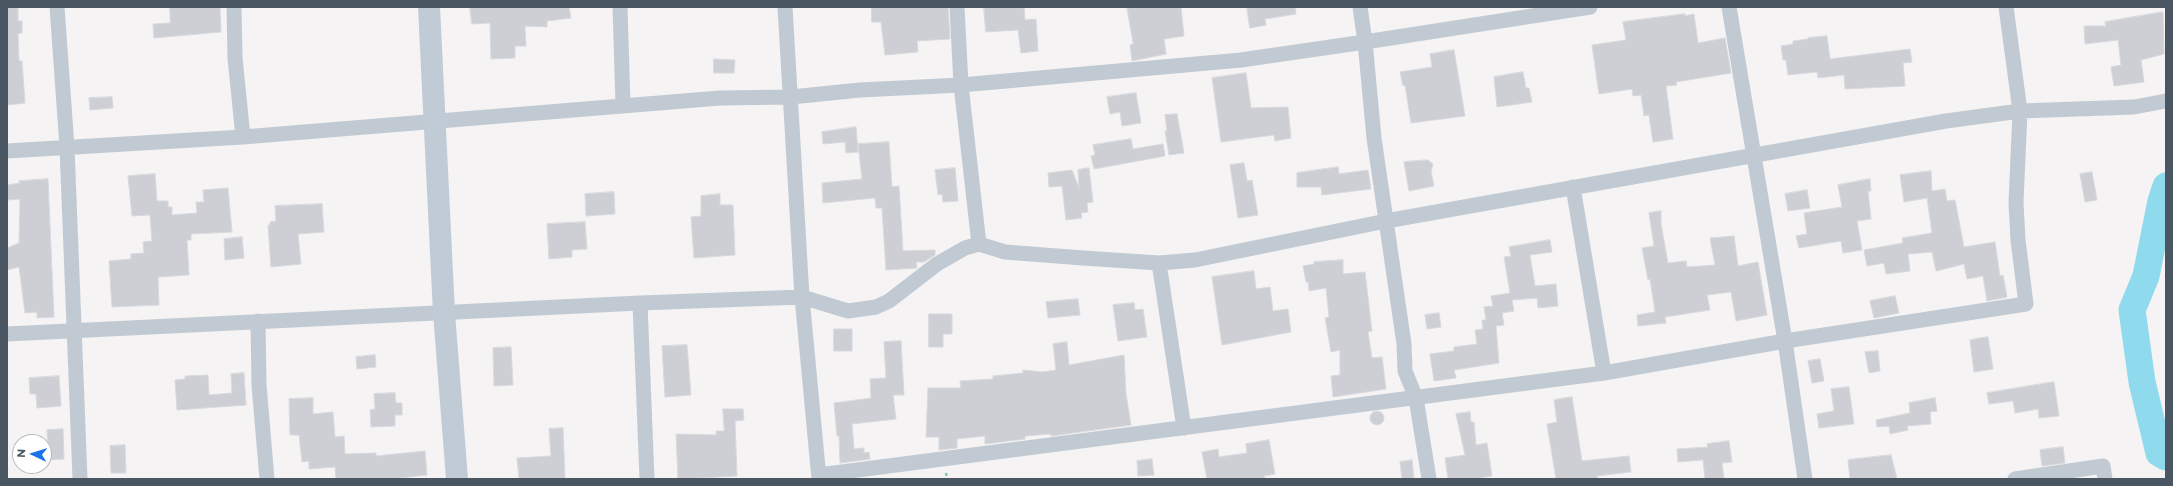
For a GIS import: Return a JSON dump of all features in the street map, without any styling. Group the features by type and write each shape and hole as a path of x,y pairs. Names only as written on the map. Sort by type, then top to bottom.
{"street":[{"path":"57,7 67,147 76,330 80,479"},
{"path":"234,7 235,58 243,137"},
{"path":"429,7 433,123 444,313 457,479"},
{"path":"620,7 624,105"},
{"path":"785,7 802,297 819,477 1604,373 1785,341 2026,304 2018,240 2016,203 2020,110 2006,7"},
{"path":"957,7 961,85 979,244"},
{"path":"1360,7 1386,220 1404,344 1405,371 1416,398 1429,479"},
{"path":"7,151 243,137 433,123 624,105 720,98 791,97 860,90 961,85 1241,60 1590,7"},
{"path":"1729,7 1785,341 1805,479"},
{"path":"7,334 640,303 802,297 848,310 876,307 889,301 937,264 965,248 979,244 1005,252 1159,263 1195,260 1386,220 1946,121 2020,110 2134,107 2166,101"},
{"path":"1573,187 1604,373"},
{"path":"1159,263 1184,428"},
{"path":"640,303 647,479"},
{"path":"258,321 259,385 267,479"},
{"path":"2015,479 2103,466 2105,479"}],"building":[{"path":"7,7 18,7 18,21 22,21 22,33 18,34 19,61 22,61 25,103 8,105"},
{"path":"170,7 220,7 221,32 154,38 153,24 170,23"},
{"path":"470,7 569,7 571,18 547,21 547,27 525,26 526,46 515,46 515,58 491,59 490,23 472,24"},
{"path":"872,7 948,7 950,39 917,41 918,52 885,55 881,22 872,22"},
{"path":"984,7 1024,7 1025,20 1036,19 1038,51 1021,53 1018,30 986,32"},
{"path":"1127,7 1181,7 1184,36 1164,39 1166,54 1132,61 1130,45 1133,44"},
{"path":"1247,7 1295,7 1296,14 1265,19 1266,25 1250,28"},
{"path":"2163,12 2164,54 2141,60 2144,82 2114,86 2111,67 2121,65 2118,40 2085,44 2084,26 2106,26 2105,22"},
{"path":"1685,14 1685,16 1694,14 1698,43 1725,38 1731,73 1676,82 1677,85 1666,86 1673,139 1653,142 1649,115 1644,116 1641,95 1633,96 1632,89 1599,94 1592,45 1626,40 1623,22"},
{"path":"1827,36 1830,59 1910,49 1912,62 1903,63 1905,86 1845,89 1844,75 1818,78 1817,72 1788,75 1786,60 1783,60 1781,46 1793,44 1793,41"},
{"path":"1454,50 1465,116 1411,123 1405,85 1403,86 1400,72 1432,67 1430,54"},
{"path":"714,59 735,60 734,73 714,73"},
{"path":"1523,72 1526,88 1529,88 1532,102 1497,107 1494,77"},
{"path":"1246,73 1251,108 1288,107 1291,138 1275,141 1274,135 1221,142 1212,78"},
{"path":"1136,93 1141,123 1122,126 1120,112 1110,114 1107,97"},
{"path":"112,97 113,108 90,110 89,98"},
{"path":"1177,114 1184,153 1169,155 1165,131 1167,131 1165,115"},
{"path":"856,127 858,152 846,153 845,142 823,144 822,132"},
{"path":"1131,139 1133,149 1163,144 1165,156 1094,169 1091,156 1095,155 1093,145"},
{"path":"889,142 892,187 899,186 903,251 935,250 935,255 924,262 916,262 917,268 886,270 882,208 876,208 875,198 823,203 822,183 862,179 858,144"},
{"path":"1428,160 1433,164 1431,172 1434,186 1409,191 1404,162"},
{"path":"1244,163 1247,181 1252,180 1258,215 1238,218 1230,165"},
{"path":"1338,167 1339,174 1368,170 1371,189 1322,195 1321,187 1297,187 1297,173"},
{"path":"955,168 958,201 943,202 942,194 938,195 935,170"},
{"path":"1089,168 1093,202 1087,203 1088,212 1081,213 1082,218 1066,220 1062,186 1049,187 1048,173 1072,170 1079,188 1078,170"},
{"path":"1931,171 1932,191 1945,189 1947,201 1955,200 1964,247 1995,242 2000,276 2003,275 2007,297 1987,301 1983,276 1967,279 1964,264 1936,271 1932,252 1908,254 1910,271 1886,274 1884,263 1867,266 1864,250 1903,243 1902,238 1932,233 1927,198 1904,202 1900,175"},
{"path":"2092,172 2097,200 2085,202 2080,174"},
{"path":"155,174 157,201 168,201 168,207 172,207 172,215 197,213 196,202 204,202 203,190 228,188 232,232 191,234 191,240 187,240 189,275 158,277 159,305 112,307 109,261 131,259 131,254 144,253 143,242 152,241 150,215 132,216 128,176"},
{"path":"48,179 54,317 37,318 37,312 25,313 19,267 7,270 7,248 19,243 20,199 7,200 7,185 20,183 19,181"},
{"path":"1870,179 1871,191 1868,191 1871,219 1857,221 1862,250 1843,253 1841,241 1799,248 1796,236 1807,234 1804,213 1842,207 1838,185"},
{"path":"1807,190 1810,208 1788,211 1785,194"},
{"path":"614,192 615,214 586,216 585,194"},
{"path":"720,194 720,205 733,205 735,255 694,258 691,217 701,216 701,196"},
{"path":"322,204 324,232 298,234 301,264 271,267 268,225 270,225 270,222 276,221 275,206"},
{"path":"1661,211 1661,224 1668,263 1686,261 1687,267 1715,265 1710,238 1734,236 1738,266 1758,262 1767,315 1736,321 1731,292 1707,295 1710,310 1665,317 1666,323 1638,326 1637,315 1655,312 1650,279 1648,280 1642,248 1654,246 1649,213"},
{"path":"585,222 587,249 572,250 572,257 549,259 547,224"},
{"path":"242,237 244,258 225,260 224,239"},
{"path":"1550,240 1552,252 1530,255 1535,286 1556,284 1558,306 1538,308 1537,298 1512,300 1514,311 1502,313 1504,325 1496,326 1499,363 1454,370 1456,378 1434,381 1430,354 1454,351 1454,347 1477,344 1475,330 1483,329 1482,320 1486,320 1484,307 1493,306 1491,296 1510,293 1504,257 1511,256 1509,247"},
{"path":"1343,260 1343,274 1365,272 1372,331 1368,332 1372,358 1382,357 1386,389 1333,397 1331,376 1340,375 1340,350 1331,352 1325,318 1329,317 1326,288 1309,291 1303,266 1314,264 1314,262"},
{"path":"1254,271 1256,289 1270,287 1273,311 1288,309 1291,332 1222,345 1212,277"},
{"path":"1895,296 1899,313 1874,318 1870,301"},
{"path":"1078,299 1080,315 1048,318 1046,302"},
{"path":"1134,303 1135,310 1143,309 1147,337 1118,341 1113,305"},
{"path":"1439,313 1441,327 1427,329 1425,315"},
{"path":"929,314 952,314 952,334 943,334 943,347 929,347"},
{"path":"834,329 852,329 852,351 834,351"},
{"path":"1988,337 1993,369 1974,372 1970,340"},
{"path":"901,341 904,395 893,395 896,419 852,424 854,449 864,448 864,453 869,452 870,459 840,463 839,436 837,436 834,403 871,398 870,379 886,378 884,342"},
{"path":"1067,342 1069,365 1124,355 1126,394 1131,425 1051,436 1051,434 1025,436 1025,439 985,444 985,436 957,439 957,448 939,450 939,437 926,437 928,388 961,388 960,381 993,379 993,376 1023,373 1023,370 1042,372 1056,370 1053,344"},
{"path":"687,345 691,395 665,397 662,346"},
{"path":"511,347 513,385 494,386 493,348"},
{"path":"1878,351 1880,371 1869,373 1865,352"},
{"path":"375,355 376,367 357,369 356,357"},
{"path":"1820,359 1824,381 1812,383 1808,361"},
{"path":"244,373 246,405 177,410 175,380 185,379 185,376 208,375 209,395 232,393 231,374"},
{"path":"59,376 61,406 37,408 36,394 30,394 29,378"},
{"path":"2054,382 2059,416 2039,418 2038,409 2015,413 2013,401 1989,404 1987,393"},
{"path":"1849,387 1854,424 1819,428 1817,414 1834,411 1831,389"},
{"path":"395,393 396,403 402,403 402,415 395,415 395,426 371,427 370,410 375,409 374,394"},
{"path":"1572,397 1582,461 1629,456 1631,472 1597,476 1598,479 1556,479 1547,424 1557,422 1554,400"},
{"path":"313,398 313,414 333,412 335,437 344,436 345,454 376,453 376,456 425,451 427,475 391,479 336,479 335,467 309,469 309,461 302,462 299,435 290,435 289,399"},
{"path":"1935,398 1937,411 1930,412 1931,424 1907,426 1908,430 1890,434 1889,426 1877,427 1876,420 1910,413 1909,403"},
{"path":"723,409 743,409 744,420 735,421 737,476 678,479 676,434 716,435 716,431 724,431"},
{"path":"1377,411 1382,413 1384,418 1382,423 1377,425 1372,423 1370,418 1372,413"},
{"path":"1470,412 1471,422 1474,422 1476,445 1487,443 1492,476 1471,479 1448,479 1445,458 1465,455 1456,414"},
{"path":"563,428 565,479 519,479 517,458 551,456 549,429"},
{"path":"63,429 64,459 52,460 52,434 47,434 47,430"},
{"path":"1269,440 1275,474 1264,476 1265,479 1207,479 1202,452 1218,449 1219,457 1247,453 1246,444"},
{"path":"1729,441 1732,462 1722,463 1724,479 1705,479 1703,460 1678,462 1677,449 1708,447 1707,444"},
{"path":"125,445 126,473 111,473 110,446"},
{"path":"2063,447 2065,463 2042,466 2040,450"},
{"path":"1891,455 1897,479 1850,479 1848,460"},
{"path":"1152,459 1154,475 1138,476 1137,461"},
{"path":"1412,460 1414,479 1402,479 1400,462"}],"waterway":[{"path":"2166,186 2161,201 2146,276 2132,310 2142,382 2159,453 2166,457"}]}
